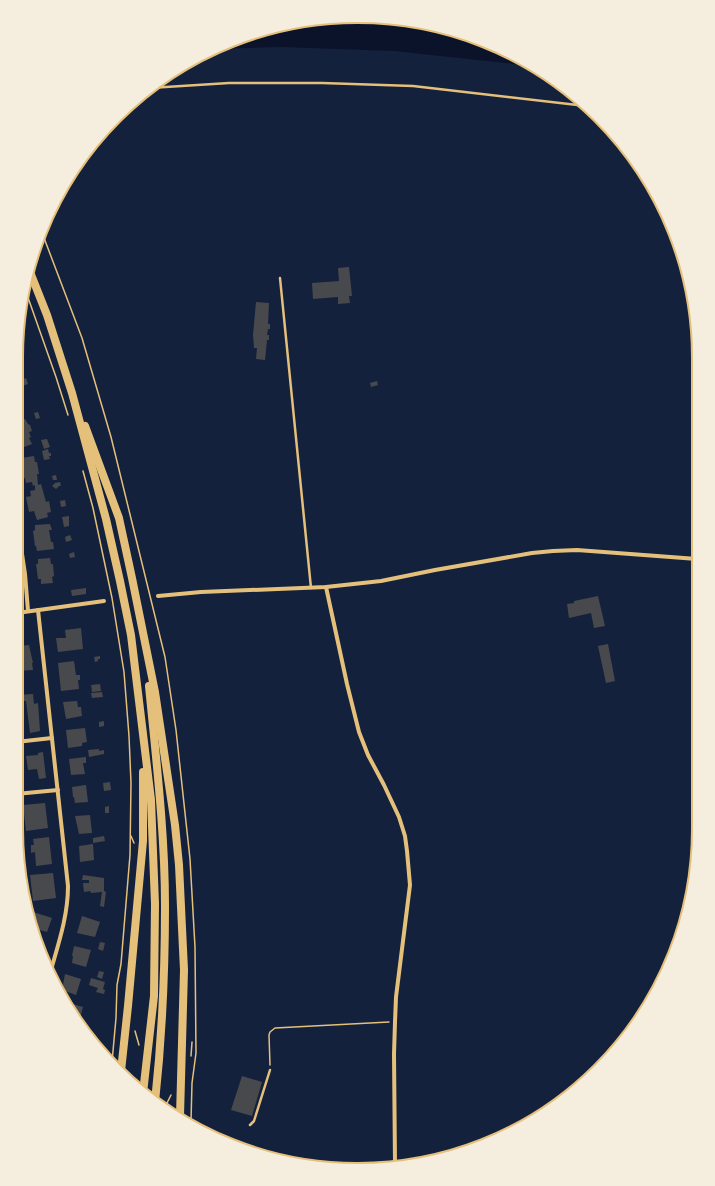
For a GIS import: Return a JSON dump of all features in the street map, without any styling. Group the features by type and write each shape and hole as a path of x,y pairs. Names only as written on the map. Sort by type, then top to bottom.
{"main road":[{"path":"32,278 47,315 72,393 106,519 131,635 150,800 155,904 154,996 144,1086"},
{"path":"72,393 119,518 137,599 155,692 167,769 179,865 184,970 180,1112"},
{"path":"145,642 160,799 165,905 163,991 156,1095"},
{"path":"122,1066 143,841 143,735"}],"street":[{"path":"158,596 209,592 311,588 381,582 435,570 532,553 553,551 577,550 692,559"},
{"path":"23,561 28,611"},
{"path":"326,587 359,732 368,754 399,817 405,836 407,852 410,885 396,997 395,1022 395,1161"},
{"path":"23,612 104,601"},
{"path":"38,610 68,886 68,900 64,928 52,966"},
{"path":"23,741 52,738"},
{"path":"23,793 58,790"}],"lane":[{"path":"160,87 229,83 322,83 413,86 577,105"},
{"path":"280,278 311,588"},
{"path":"250,1125 254,1122 270,1070"}],"path":[{"path":"28,298 69,419"},
{"path":"83,471 112,598 124,672 129,736 131,783 130,855 121,964 117,985 113,1056"},
{"path":"270,1070 269,1035 270,1032 276,1028 395,1022"},
{"path":"167,1104 174,1090"}],"water":[{"path":"336,24 379,24 423,29 444,34 486,48 519,64 394,51 281,47 228,49 271,34 292,29"}],"building":[{"path":"349,267 352,296 349,296 350,303 338,304 338,297 313,299 312,283 339,281 338,268"},
{"path":"256,302 269,303 268,324 270,324 270,329 268,329 267,335 269,335 269,340 267,340 265,360 256,359 257,348 254,348 253,335"},
{"path":"26,378 28,384 23,386 23,379"},
{"path":"377,381 378,385 371,387 370,383"},
{"path":"38,412 40,418 36,419 34,413"},
{"path":"25,419 30,425 32,431 29,432 31,437 29,438 32,444 23,447 23,420"},
{"path":"47,439 50,447 44,449 41,440"},
{"path":"48,449 49,453 51,453 51,456 49,456 50,459 44,460 42,451"},
{"path":"34,456 35,462 37,462 39,474 37,474 38,485 41,484 46,502 49,501 51,512 47,513 48,517 37,520 34,511 29,512 26,497 31,496 30,491 35,490 35,485 33,486 32,482 26,483 25,478 23,478 23,458"},
{"path":"56,475 57,480 53,480 52,476"},
{"path":"60,482 61,486 56,489 52,486 55,483"},
{"path":"65,500 66,506 61,507 60,501"},
{"path":"69,516 69,526 64,527 62,517"},
{"path":"50,524 52,530 49,530 54,549 37,551 33,531 35,530 35,525"},
{"path":"70,535 72,540 66,542 65,537"},
{"path":"74,552 75,557 70,558 69,554"},
{"path":"50,558 51,564 53,564 53,583 41,584 41,579 38,579 36,564 38,564 38,559"},
{"path":"86,588 86,594 72,596 71,590"},
{"path":"598,596 605,626 594,628 591,613 569,618 567,604"},
{"path":"81,628 83,649 58,652 56,638 66,638 65,630"},
{"path":"608,644 615,681 606,683 598,646"},
{"path":"29,645 33,670 23,671 23,646"},
{"path":"100,656 100,659 95,662 94,657"},
{"path":"74,661 76,675 80,675 80,680 78,680 79,689 61,691 58,663"},
{"path":"100,684 101,691 92,692 91,685"},
{"path":"102,692 103,697 92,698 91,693"},
{"path":"33,694 34,704 38,703 40,731 30,733 26,701 23,701 23,695"},
{"path":"77,701 78,707 81,707 82,716 66,719 63,702"},
{"path":"104,721 104,726 99,727 99,722"},
{"path":"85,728 87,742 82,743 82,746 68,748 66,730"},
{"path":"99,749 99,751 104,750 104,754 89,757 88,750"},
{"path":"43,752 46,778 39,779 37,769 28,770 26,756 38,755 38,753"},
{"path":"86,757 86,763 83,763 85,774 71,775 69,759"},
{"path":"110,782 111,790 104,791 103,783"},
{"path":"86,785 88,802 75,803 72,787"},
{"path":"45,803 48,828 26,831 23,805"},
{"path":"109,806 109,813 105,813 105,807"},
{"path":"90,815 92,833 79,834 75,816"},
{"path":"104,836 105,841 93,843 93,838"},
{"path":"49,837 52,864 36,866 35,852 31,853 31,845 34,845 33,839"},
{"path":"93,844 94,860 80,862 79,846"},
{"path":"53,873 56,898 33,901 30,875"},
{"path":"83,875 104,878 104,891 106,892 104,907 100,906 102,892 84,892 83,883 89,883 89,880 82,880"},
{"path":"33,912 52,918 47,932 39,930"},
{"path":"82,916 100,922 95,937 77,933"},
{"path":"100,942 105,943 103,951 98,949"},
{"path":"74,946 91,950 86,967 72,963"},
{"path":"99,971 104,972 102,979 97,977"},
{"path":"65,974 81,979 76,995 65,991 63,986"},
{"path":"91,978 105,982 103,989 105,990 104,994 96,992 98,988 89,985"},
{"path":"73,1004 83,1007 81,1016"},
{"path":"242,1076 262,1082 252,1116 231,1110"}]}
